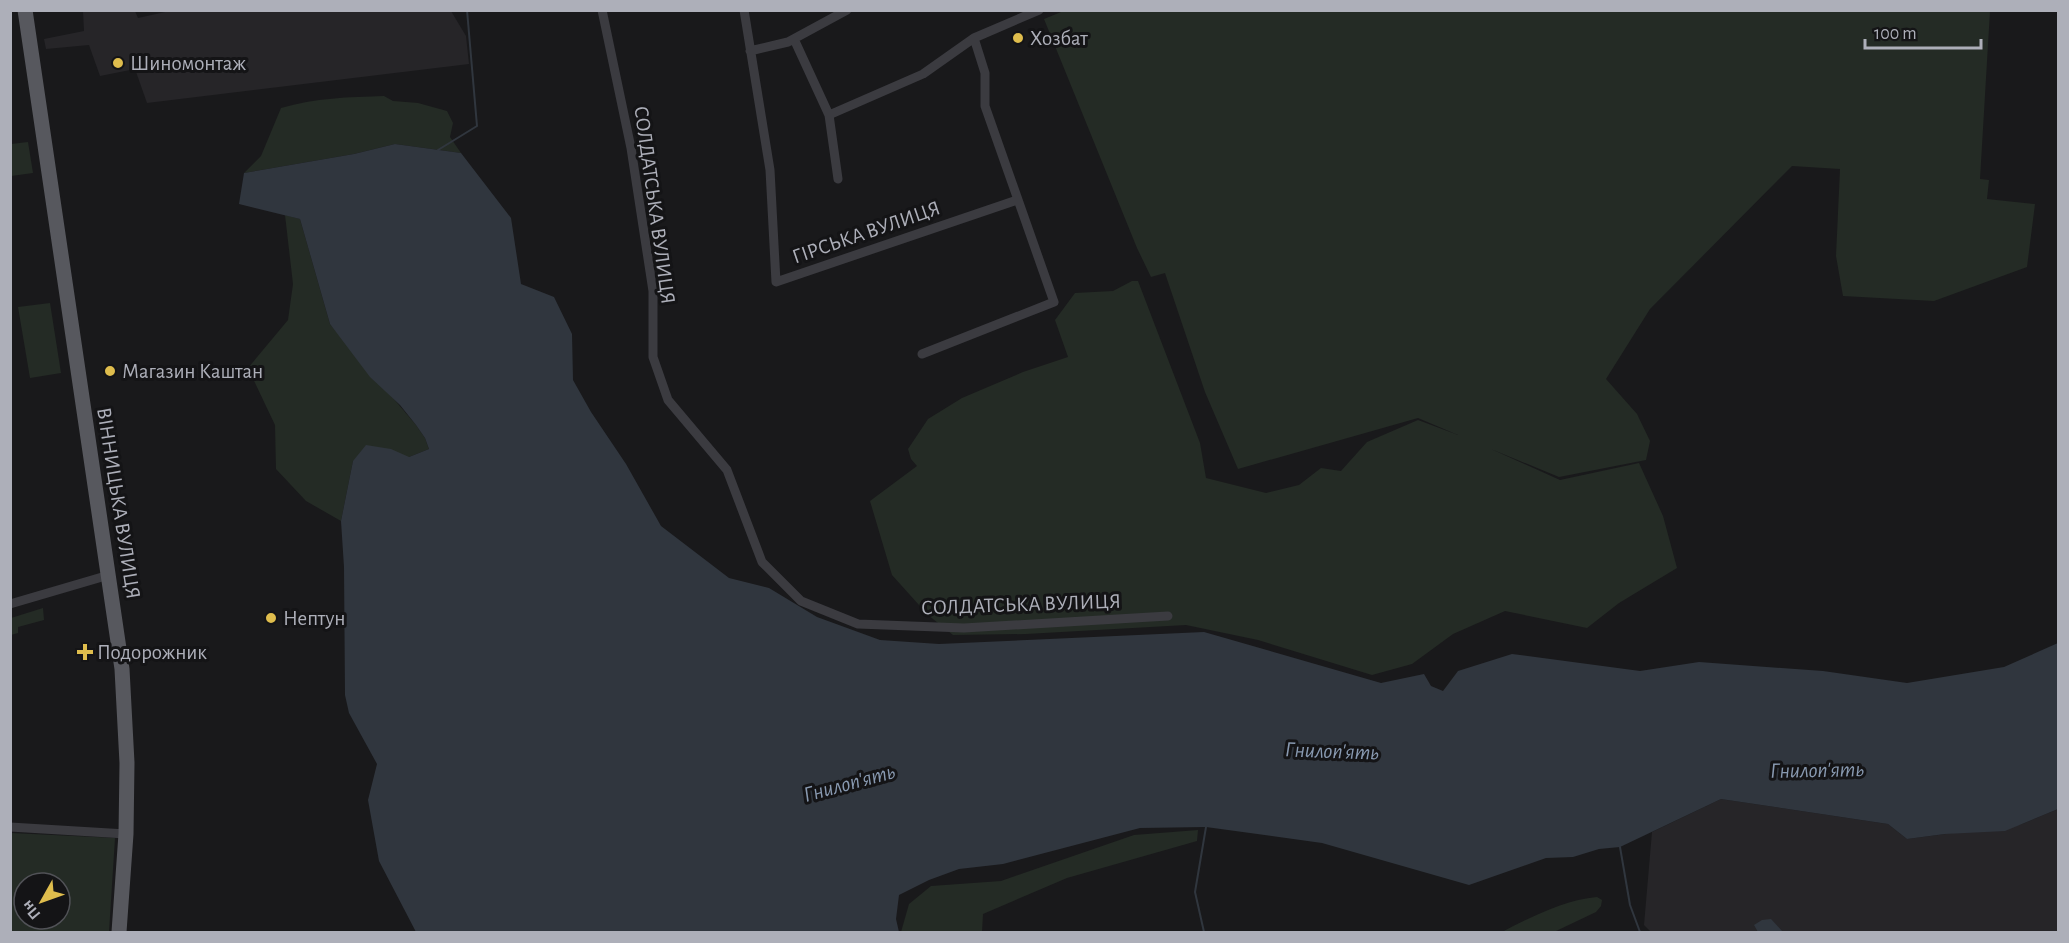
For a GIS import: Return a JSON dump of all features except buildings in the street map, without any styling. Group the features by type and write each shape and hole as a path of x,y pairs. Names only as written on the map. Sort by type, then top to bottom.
{"main road":[{"name":"ВІННИЦЬКА ВУЛИЦЯ","path":"25,10 123,680 127,763 126,834 119,933"}],"street":[{"name":"СОЛДАТСЬКА ВУЛИЦЯ","path":"602,10 631,148 653,291 653,357 668,400 727,470 762,562 801,601 858,624 964,628 1168,616"},
{"name":"ГІРСЬКА ВУЛИЦЯ","path":"744,10 770,170 776,282 1017,200"},
{"path":"750,51 794,39 847,10"},
{"path":"829,115 923,74 974,38 1039,10"},
{"path":"922,354 1054,302 985,106 985,73 974,38"},
{"path":"794,39 829,115 838,179"},
{"path":"10,604 109,575"},
{"path":"10,827 126,834"}],"shaded area":[{"path":"174,10 451,11 466,36 469,64 147,103 135,69 100,76 89,45 46,49 44,39 84,31 83,11 135,11 138,18"},
{"path":"1066,10 1990,11 1980,179 1989,180 1987,199 2035,204 2027,267 1934,301 1843,296 1836,256 1840,169 1792,166 1650,309 1606,379 1637,414 1650,441 1646,460 1559,477 1491,449 1560,480 1639,463 1663,516 1677,568 1619,603 1587,628 1505,611 1453,634 1412,664 1372,675 1258,640 1186,625 1026,634 953,635 928,615 892,575 870,501 917,466 911,459 908,449 928,419 962,398 1023,372 1068,357 1055,320 1075,293 1113,291 1132,281 1138,281 1200,443 1206,478 1266,493 1299,485 1321,468 1341,471 1367,442 1418,420 1458,435 1418,418 1238,469 1205,392 1165,273 1151,277 1137,248 1044,19"},
{"path":"384,96 393,101 418,103 447,111 453,123 450,137 461,153 395,144 354,154 244,173 261,156 281,108 319,100"},
{"path":"28,142 33,173 11,176 11,144"},
{"path":"285,215 300,219 330,324 416,425 429,449 409,457 353,461 341,521 306,501 276,469 275,425 248,368 288,320 293,284"},
{"path":"50,303 61,373 30,378 18,307"},
{"path":"43,608 44,620 18,627 18,633 11,635 11,618"},
{"path":"1721,799 1888,824 1907,839 2022,824 2058,809 2058,932 1651,932 1644,925 1652,832"},
{"path":"1198,830 1197,841 1067,878 983,914 982,932 901,932 909,904 931,886 1001,881 1134,835"},
{"path":"11,833 115,838 109,932 11,932"},
{"path":"1597,897 1602,900 1596,912 1554,932 1502,932 1560,905"}],"water":[{"name":"Гнилоп'ять","path":"395,144 461,153 511,218 521,284 554,297 572,334 573,380 591,412 626,464 661,526 729,578 769,588 817,617 880,640 939,644 1204,632 1381,683 1424,674 1431,686 1443,691 1458,671 1512,654 1640,671 1699,662 1823,671 1907,683 2004,667 2058,643 2058,809 2005,831 1945,834 1907,839 1888,824 1721,799 1620,847 1599,849 1573,857 1546,858 1469,885 1322,843 1206,827 1140,828 1003,864 959,869 929,880 899,895 896,919 899,932 416,932 379,861 368,800 377,764 349,713 345,695 344,567 341,521 353,461 366,445 391,449 409,457 429,449 416,425 400,405 370,377 330,324 300,219 239,204 244,173 354,154"},
{"path":"1771,919 1783,932 1758,932 1754,925 1762,920"}],"waterway":[{"path":"438,150 477,126 467,10"},
{"path":"1204,932 1195,892 1206,827"},
{"path":"1620,847 1630,905 1640,932"}],"place":[{"name":"Хозбат","path":"1018,38"},
{"name":"Шиномонтаж","path":"118,63"},
{"name":"Магазин Каштан","path":"110,371"},
{"name":"Нептун","path":"271,618"},
{"name":"Подорожник","path":"85,652"}]}
